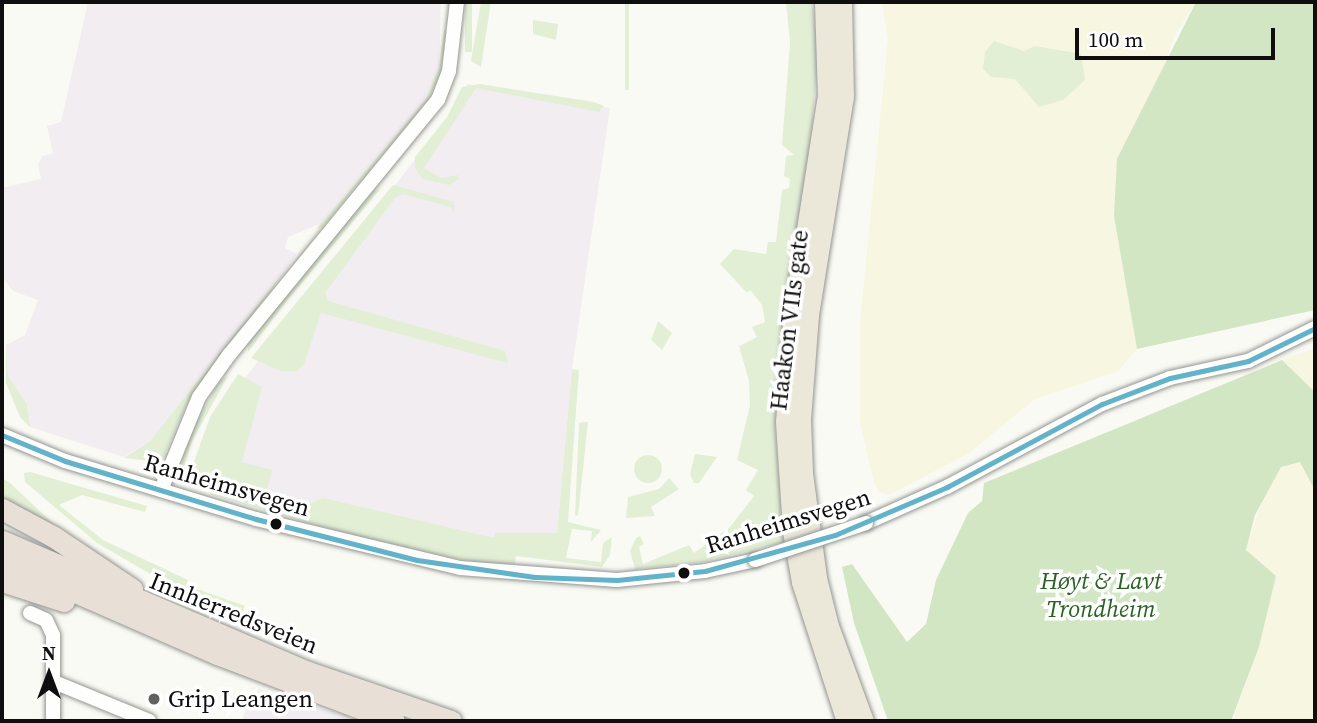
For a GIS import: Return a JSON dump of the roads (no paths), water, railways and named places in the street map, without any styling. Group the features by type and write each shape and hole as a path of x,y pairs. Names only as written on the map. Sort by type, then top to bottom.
{"highway":[{"path":"2,509 76,551 164,622"},
{"name":"Innherredsveien","path":"2,541 164,622 394,721"},
{"name":"Innherredsveien","path":"2,560 164,622 451,721"},
{"path":"2,581 164,622"}],"main road":[{"name":"Haakon VIIs gate","path":"824,2 827,95 793,311 785,422 792,530 801,582 846,721"},
{"name":"Haakon VIIs gate","path":"842,2 844,96 809,315 802,434 817,578 829,626 864,721"}],"street":[{"path":"161,490 199,397 221,365 438,100 449,71 457,2"},
{"name":"Ranheimsvegen","path":"2,435 65,461 161,490 417,560 503,574 617,580 705,571 755,559 869,522 947,487 1102,404 1170,378 1248,361 1315,328"},
{"path":"30,613 51,625 53,721"},
{"path":"54,682 149,721"}],"place":[{"name":"Grip Leangen","path":"154,699"}],"park label":[{"name":"Høyt & Lavt Trondheim","path":"1101,595"}]}
